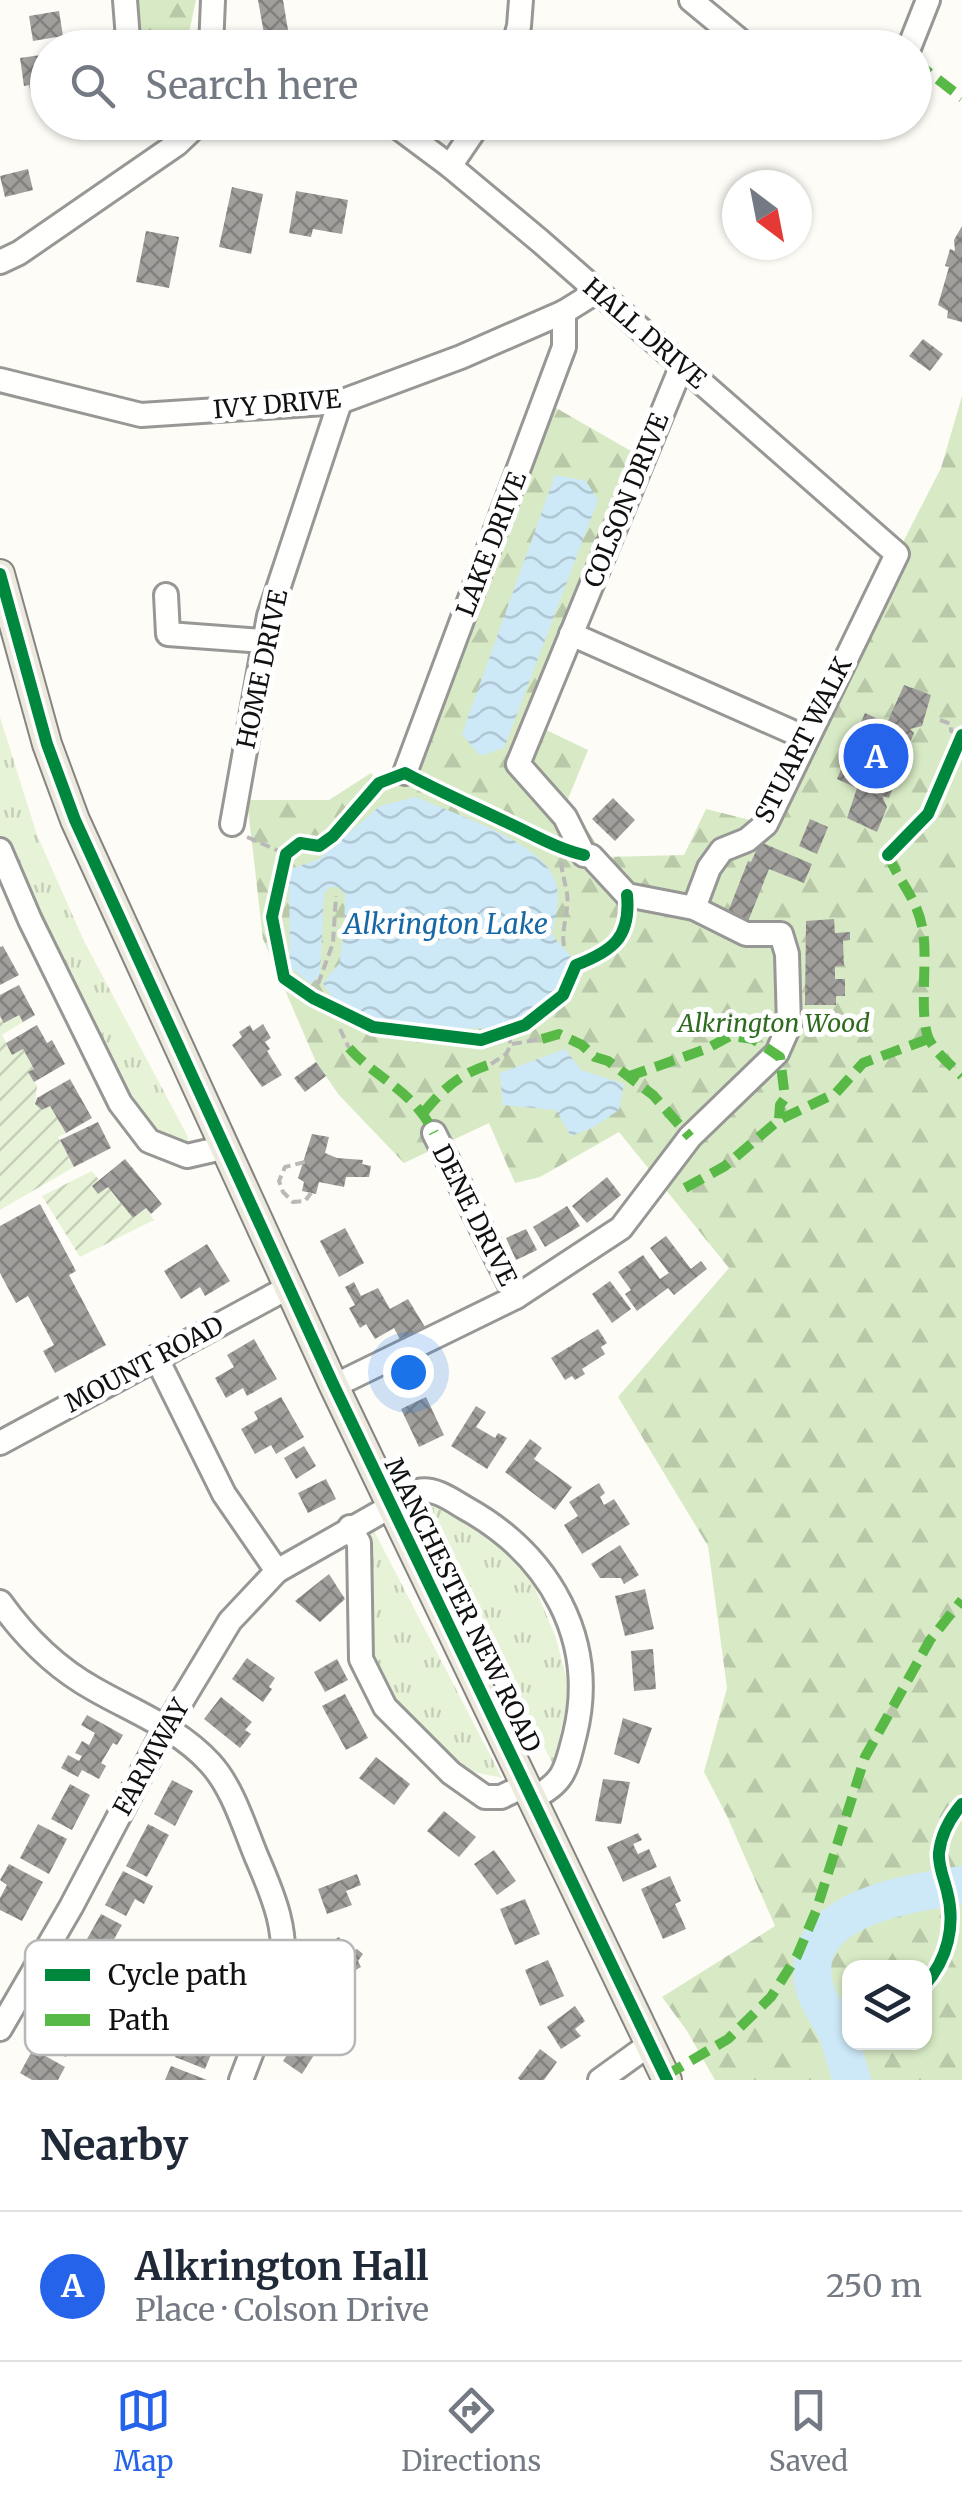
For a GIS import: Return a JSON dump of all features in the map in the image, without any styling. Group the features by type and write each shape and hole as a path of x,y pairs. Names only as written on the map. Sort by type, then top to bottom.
{"main road":[{"name":"MANCHESTER NEW ROAD","path":"0,574 47,744 74,820 222,1148 390,1505 667,2080"}],"street":[{"path":"125,0 127,30"},
{"path":"212,30 214,0"},
{"path":"518,30 521,0"},
{"path":"690,0 727,30"},
{"path":"916,30 928,0"},
{"path":"0,262 20,254 180,140"},
{"name":"HALL DRIVE","path":"415,140 450,166 897,554"},
{"path":"450,166 468,140"},
{"name":"IVY DRIVE","path":"0,380 141,416 340,402 460,357 564,312 596,292"},
{"name":"LAKE DRIVE","path":"405,773 564,347 564,312"},
{"name":"COLSON DRIVE","path":"516,1298 622,1228 690,1137 776,1053 789,1026 787,954 782,934 746,934 694,908 627,895 590,856 584,855 565,818 518,764 682,366"},
{"name":"HOME DRIVE","path":"241,831 268,616 340,402"},
{"name":"STUART WALK","path":"694,908 709,868 722,850 748,840 766,824 897,554"},
{"path":"166,594 168,634 264,642"},
{"path":"571,634 806,738"},
{"path":"0,850 19,924 120,1103 149,1141 187,1156 222,1148"},
{"name":"DENE DRIVE","path":"434,1133 516,1298"},
{"name":"MOUNT ROAD","path":"0,1443 289,1286"},
{"path":"334,1386 516,1298"},
{"path":"156,1358 224,1494 276,1570"},
{"name":"FARMWAY","path":"51,1940 166,1727 230,1621 276,1570 350,1526 426,1489 447,1497 512,1539 528,1554 559,1600 582,1667 581,1704 563,1776 554,1787 527,1792"},
{"path":"350,1526 359,1543 361,1659 384,1707 451,1773 485,1797 527,1792"},
{"path":"0,1602 21,1631 54,1661 92,1688 166,1727 210,1763 221,1777 278,1906 282,1940"},
{"name":"FARMWAY","path":"0,2029 25,1985"},
{"path":"600,2080 650,2044"},
{"path":"241,2080 251,2055"}],"path":[{"path":"940,720 951,724 951,731 962,736 953,751"},
{"path":"241,831 286,854"},
{"path":"282,870 286,854 300,843"},
{"path":"566,950 562,942 568,896 562,880 560,849 584,855"},
{"path":"298,988 318,1001 334,943 336,896"},
{"path":"504,1037 525,1025"},
{"path":"340,1028 350,1048"},
{"path":"504,1037 542,1039"},
{"path":"491,1064 506,1054 504,1037"},
{"path":"305,1162 289,1165 280,1174 283,1192 293,1202 305,1201 311,1193"},
{"path":"271,1197 283,1192"}],"green space":[{"path":"134,0 196,0 190,30 135,30"},
{"name":"Alkrington Wood","path":"962,396 962,2080 715,2080 662,1997 775,1926 704,1772 727,1688 708,1546 618,1397 729,1268 619,1132 540,1177 515,1183 489,1123 404,1163 339,1095 316,1062 263,939 247,800 329,800 371,773 379,783 405,773 544,401 638,455 538,726 588,750 568,799 604,857 684,855 706,809 766,824 941,468"},
{"path":"0,717 37,835 84,941 188,1137 187,1156 149,1141 0,841"},
{"path":"19,1015 23,1022 2,1035 12,1054 23,1049 34,1069 29,1072 37,1086 35,1104 42,1110 50,1106 66,1133 58,1137 74,1167 0,1210 0,1016"},
{"path":"92,1171 99,1180 92,1186 98,1193 108,1187 133,1218 146,1208 154,1220 80,1257 42,1196"},
{"path":"425,1499 474,1520 527,1569 556,1638 570,1691 553,1765"},
{"path":"372,1527 502,1778 450,1763 406,1716 390,1692 378,1667 367,1616"}],"water":[{"path":"555,475 586,481 598,500 504,748 480,756 462,734"},
{"name":"Alkrington Lake","path":"416,797 510,838 542,861 555,881 558,904 552,935 575,961 536,1008 510,1026 417,1027 380,1023 363,1018 337,1001 323,983 339,964 345,894 338,887 330,887 324,893 320,975 311,984 290,967 289,873 319,859 380,806"},
{"path":"565,1049 581,1070 624,1084 619,1110 571,1136 556,1110 503,1105 500,1073"}],"building":[{"path":"258,0 283,0 288,30 263,30"},
{"path":"59,11 62,30 31,30 29,16"},
{"path":"30,57 30,90 29,85 24,86 20,58"},
{"path":"28,169 33,190 5,197 0,176"},
{"path":"232,187 263,194 251,254 219,247"},
{"path":"296,191 348,200 342,234 313,229 311,237 289,233"},
{"path":"962,226 962,322 947,318 948,311 938,305 950,249 955,251 954,240"},
{"path":"146,231 179,237 169,288 136,282"},
{"path":"923,339 943,354 930,371 909,356"},
{"path":"904,685 931,695 922,726 910,729 914,733 889,798 882,796 887,807 877,832 847,818 857,788 837,779 865,713 887,723"},
{"path":"613,798 635,820 615,841 592,819"},
{"path":"810,819 828,827 817,854 799,846"},
{"path":"760,842 812,864 804,883 769,869 745,929 724,922 748,861 751,862"},
{"path":"834,919 835,933 850,932 850,940 843,941 844,966 835,966 835,979 845,979 845,996 836,996 836,1005 805,1005 806,921"},
{"path":"3,946 19,975 0,985 0,947"},
{"path":"19,985 35,1015 23,1022 19,1015 4,1023 0,995"},
{"path":"263,1024 271,1038 265,1042 270,1049 267,1051 282,1075 262,1087 232,1045 242,1037 239,1032 250,1025 253,1031"},
{"path":"37,1025 47,1043 52,1040 65,1064 34,1082 28,1072 34,1069 23,1049 12,1055 6,1043"},
{"path":"316,1062 326,1076 305,1092 294,1078"},
{"path":"70,1079 92,1118 66,1133 50,1106 42,1110 35,1104 37,1098"},
{"path":"98,1122 111,1148 74,1167 60,1140"},
{"path":"312,1134 329,1137 325,1153 363,1160 362,1164 371,1166 369,1177 346,1177 344,1187 319,1182 316,1194 302,1191 304,1182 298,1178"},
{"path":"125,1159 162,1204 151,1214 146,1208 133,1218 108,1187 98,1194 92,1186"},
{"path":"607,1177 621,1195 587,1223 572,1206"},
{"path":"40,1204 76,1271 69,1275 106,1345 55,1373 43,1351 54,1345 28,1296 16,1303 0,1273 0,1226"},
{"path":"567,1206 580,1226 545,1247 533,1227"},
{"path":"345,1228 364,1263 339,1277 320,1241"},
{"path":"526,1229 537,1250 516,1260 506,1238"},
{"path":"666,1236 691,1269 701,1261 707,1269 674,1295 668,1288 637,1311 625,1294 631,1290 618,1272 643,1255 660,1279 669,1273 650,1248"},
{"path":"207,1244 230,1281 205,1296 200,1287 181,1299 164,1271"},
{"path":"610,1281 631,1309 612,1323 592,1294"},
{"path":"354,1282 361,1296 378,1288 390,1309 408,1299 428,1332 403,1345 394,1328 375,1339 366,1324 360,1328 349,1308 355,1305 345,1287"},
{"path":"598,1329 607,1343 601,1347 605,1354 582,1369 585,1374 565,1380 551,1358"},
{"path":"254,1339 277,1379 247,1396 243,1388 226,1398 215,1378 234,1367 227,1355"},
{"path":"281,1397 304,1437 276,1454 271,1445 255,1454 241,1429 258,1419 254,1412"},
{"path":"426,1397 444,1435 419,1447 401,1409"},
{"path":"476,1406 486,1412 476,1427 495,1438 498,1433 507,1438 487,1469 451,1446"},
{"path":"530,1439 542,1448 534,1459 572,1487 555,1510 505,1472"},
{"path":"304,1446 316,1466 296,1479 284,1458"},
{"path":"326,1479 336,1499 308,1513 298,1493"},
{"path":"599,1483 605,1493 600,1497 604,1505 614,1499 630,1524 582,1554 564,1525 578,1516 569,1502"},
{"path":"620,1545 639,1575 624,1584 621,1578 600,1578 591,1564"},
{"path":"329,1574 345,1599 320,1622 295,1601"},
{"path":"645,1589 654,1629 625,1636 615,1596"},
{"path":"653,1649 656,1689 634,1691 631,1651"},
{"path":"247,1658 275,1678 263,1702 232,1679"},
{"path":"337,1659 348,1680 325,1692 314,1672"},
{"path":"345,1694 368,1738 346,1750 322,1706"},
{"path":"221,1697 252,1722 245,1730 251,1734 240,1748 204,1719"},
{"path":"87,1715 123,1735 101,1763 106,1766 99,1779 82,1770 78,1777 61,1768 68,1755 79,1761 82,1756 75,1753 82,1741 89,1745 95,1733 81,1725"},
{"path":"623,1718 652,1728 639,1764 614,1754"},
{"path":"376,1757 410,1784 394,1805 359,1778"},
{"path":"603,1779 630,1782 621,1824 595,1821"},
{"path":"172,1780 193,1791 175,1826 154,1814"},
{"path":"70,1784 90,1795 72,1830 51,1819"},
{"path":"444,1811 476,1837 459,1857 427,1831"},
{"path":"38,1824 67,1839 49,1874 20,1858"},
{"path":"148,1824 169,1835 147,1877 126,1866"},
{"path":"638,1833 642,1840 633,1844 638,1854 649,1849 657,1867 623,1882 607,1847"},
{"path":"494,1850 516,1881 497,1895 474,1864"},
{"path":"9,1864 43,1882 22,1921 0,1910 0,1898 7,1885 0,1880"},
{"path":"123,1871 153,1886 144,1904 135,1899 126,1916 105,1905"},
{"path":"357,1874 361,1885 346,1891 352,1905 327,1914 318,1889"},
{"path":"670,1876 681,1901 675,1904 686,1929 663,1939 641,1889"},
{"path":"525,1899 540,1934 515,1945 500,1909"},
{"path":"101,1914 122,1925 114,1940 86,1940"},
{"path":"357,1949 363,1954 358,1961 361,1967 355,1970"},
{"path":"548,1960 564,1996 540,2006 525,1970"},
{"path":"575,2006 585,2021 575,2029 581,2036 561,2049 547,2027"},
{"path":"540,2049 557,2062 544,2080 520,2080 518,2078"},
{"path":"30,2055 44,2055 65,2067 58,2080 32,2080 20,2073"},
{"path":"176,2055 211,2055 205,2069"},
{"path":"287,2055 314,2055 302,2074 283,2061"},
{"path":"171,2066 207,2080 165,2080"}],"waterway":[{"path":"852,2080 838,2035 814,1986 813,1959 822,1938 862,1909 914,1893 962,1885"}],"marked path":[{"path":"932,75 962,98"},
{"path":"888,855 921,920 926,1032 937,1051 962,1076"},
{"path":"542,1039 559,1034 608,1061 653,1095 690,1137"},
{"path":"627,1077 706,1049 730,1036 753,1039 780,1057 785,1098 779,1120"},
{"path":"685,1188 725,1166 779,1120 836,1093 863,1063 928,1039"},
{"path":"349,1048 406,1096 434,1133"},
{"path":"424,1112 454,1082 491,1064"},
{"path":"665,2076 728,2039 771,1997 797,1956 816,1911 865,1757 930,1640 962,1600"}],"cycle path":[{"path":"0,574 47,744 75,820 334,1386 667,2080"},
{"path":"888,855 928,814 962,735"},
{"path":"584,855 543,840 405,773 379,783 333,836 319,846 300,843 286,854 272,917 284,978 313,998 373,1027 481,1040 525,1025 563,995 576,965 600,954 617,940 626,922 627,895"},
{"path":"932,1976 948,1941 951,1916 939,1853 947,1827 962,1804"}],"place":[{"name":"Alkrington Hall","path":"876,756"}]}
